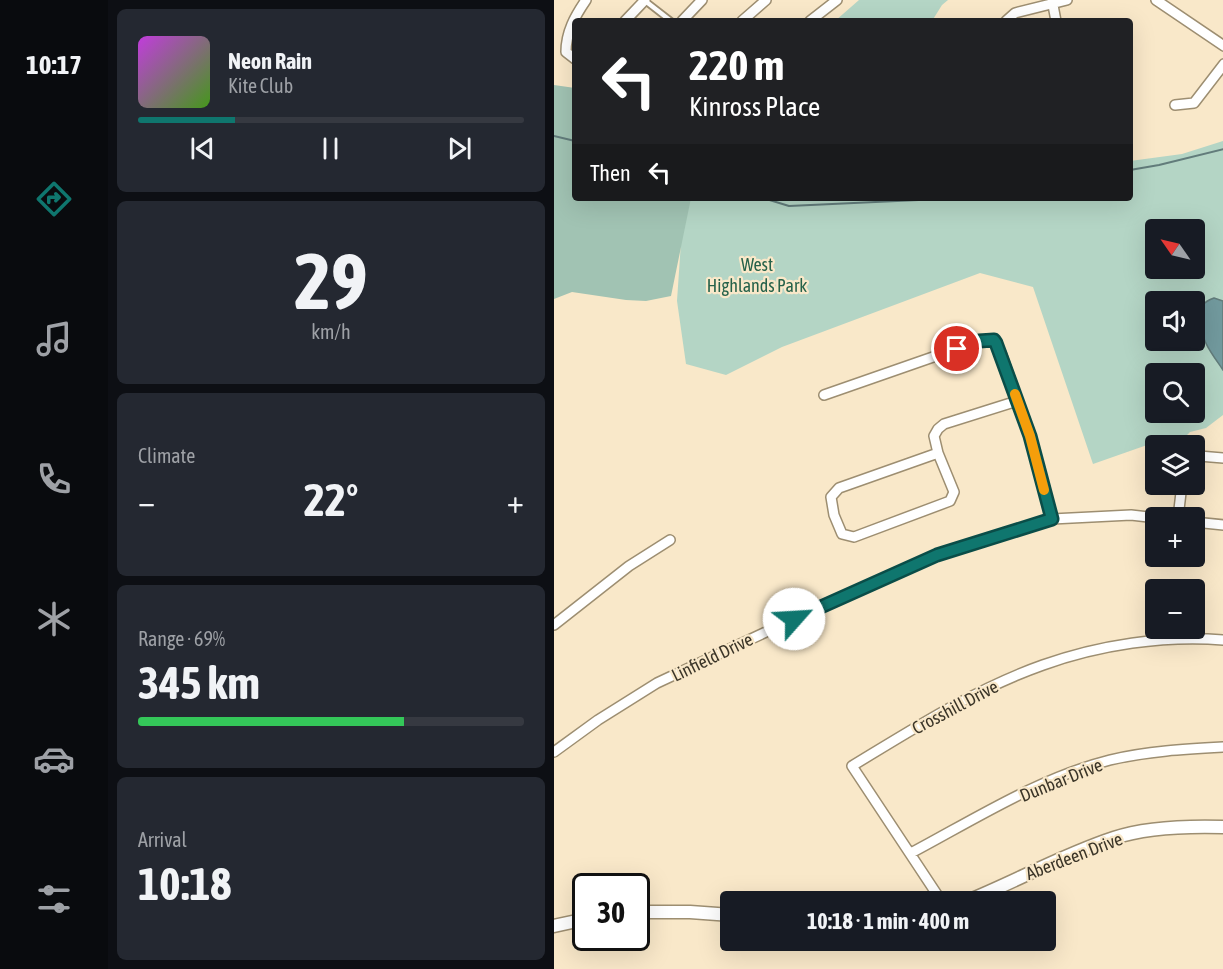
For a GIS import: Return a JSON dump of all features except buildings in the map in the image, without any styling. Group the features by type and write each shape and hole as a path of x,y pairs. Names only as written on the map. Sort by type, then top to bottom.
{"street":[{"path":"575,18 586,0"},
{"path":"628,18 645,0"},
{"path":"685,18 702,0"},
{"path":"745,18 766,0"},
{"path":"814,18 837,0"},
{"path":"1009,18 1015,13 1052,1 1067,0"},
{"path":"1156,0 1223,46"},
{"path":"1052,1 1055,18"},
{"path":"572,25 566,39 566,52 572,57"},
{"path":"1175,105 1194,104 1223,64"},
{"path":"824,395 979,341 994,340 1030,436 1052,519"},
{"path":"938,453 839,488 831,497 834,514 842,534 854,537 950,501 954,492 938,453 934,436 938,429 944,424 1017,401"},
{"path":"1205,456 1223,458"},
{"name":"Linfield Drive","path":"554,752 598,720 657,683 746,640 937,555 1052,519 1131,515 1145,517"},
{"path":"1205,523 1223,525"},
{"path":"554,625 629,566 670,540"},
{"name":"Crosshill Drive","path":"935,891 852,766 956,705 1043,665 1138,642 1198,638 1223,639"},
{"name":"Dunbar Drive","path":"911,853 1037,786 1071,772 1111,760 1176,750 1223,747"},
{"name":"Aberdeen Drive","path":"990,891 1115,837 1156,830 1204,826 1223,827"},
{"path":"650,912 720,914"},
{"path":"554,926 572,922"}],"lane":[{"path":"645,0 667,18"}],"green space":[{"path":"859,0 948,0 934,18 838,18"},
{"path":"554,85 572,88 572,201 690,201 671,296 646,301 572,292 554,299"},
{"name":"West Highlands Park","path":"1223,141 1223,415 1206,428 1187,435 1145,435 1145,446 1093,464 1033,287 980,273 782,347 726,375 686,364 677,301 684,201 1133,201 1133,161 1182,154"}],"water":[{"path":"1214,298 1223,301 1223,370 1205,341 1205,303"}],"waterway":[{"path":"554,136 572,140"},
{"path":"1133,169 1224,149"},
{"path":"773,201 789,206 897,201"}],"slow traffic":[{"path":"1015,394 1030,436 1044,490"}],"route":[{"path":"794,619 937,555 1052,519 1030,436 996,343 994,340 979,341 957,349"}]}
